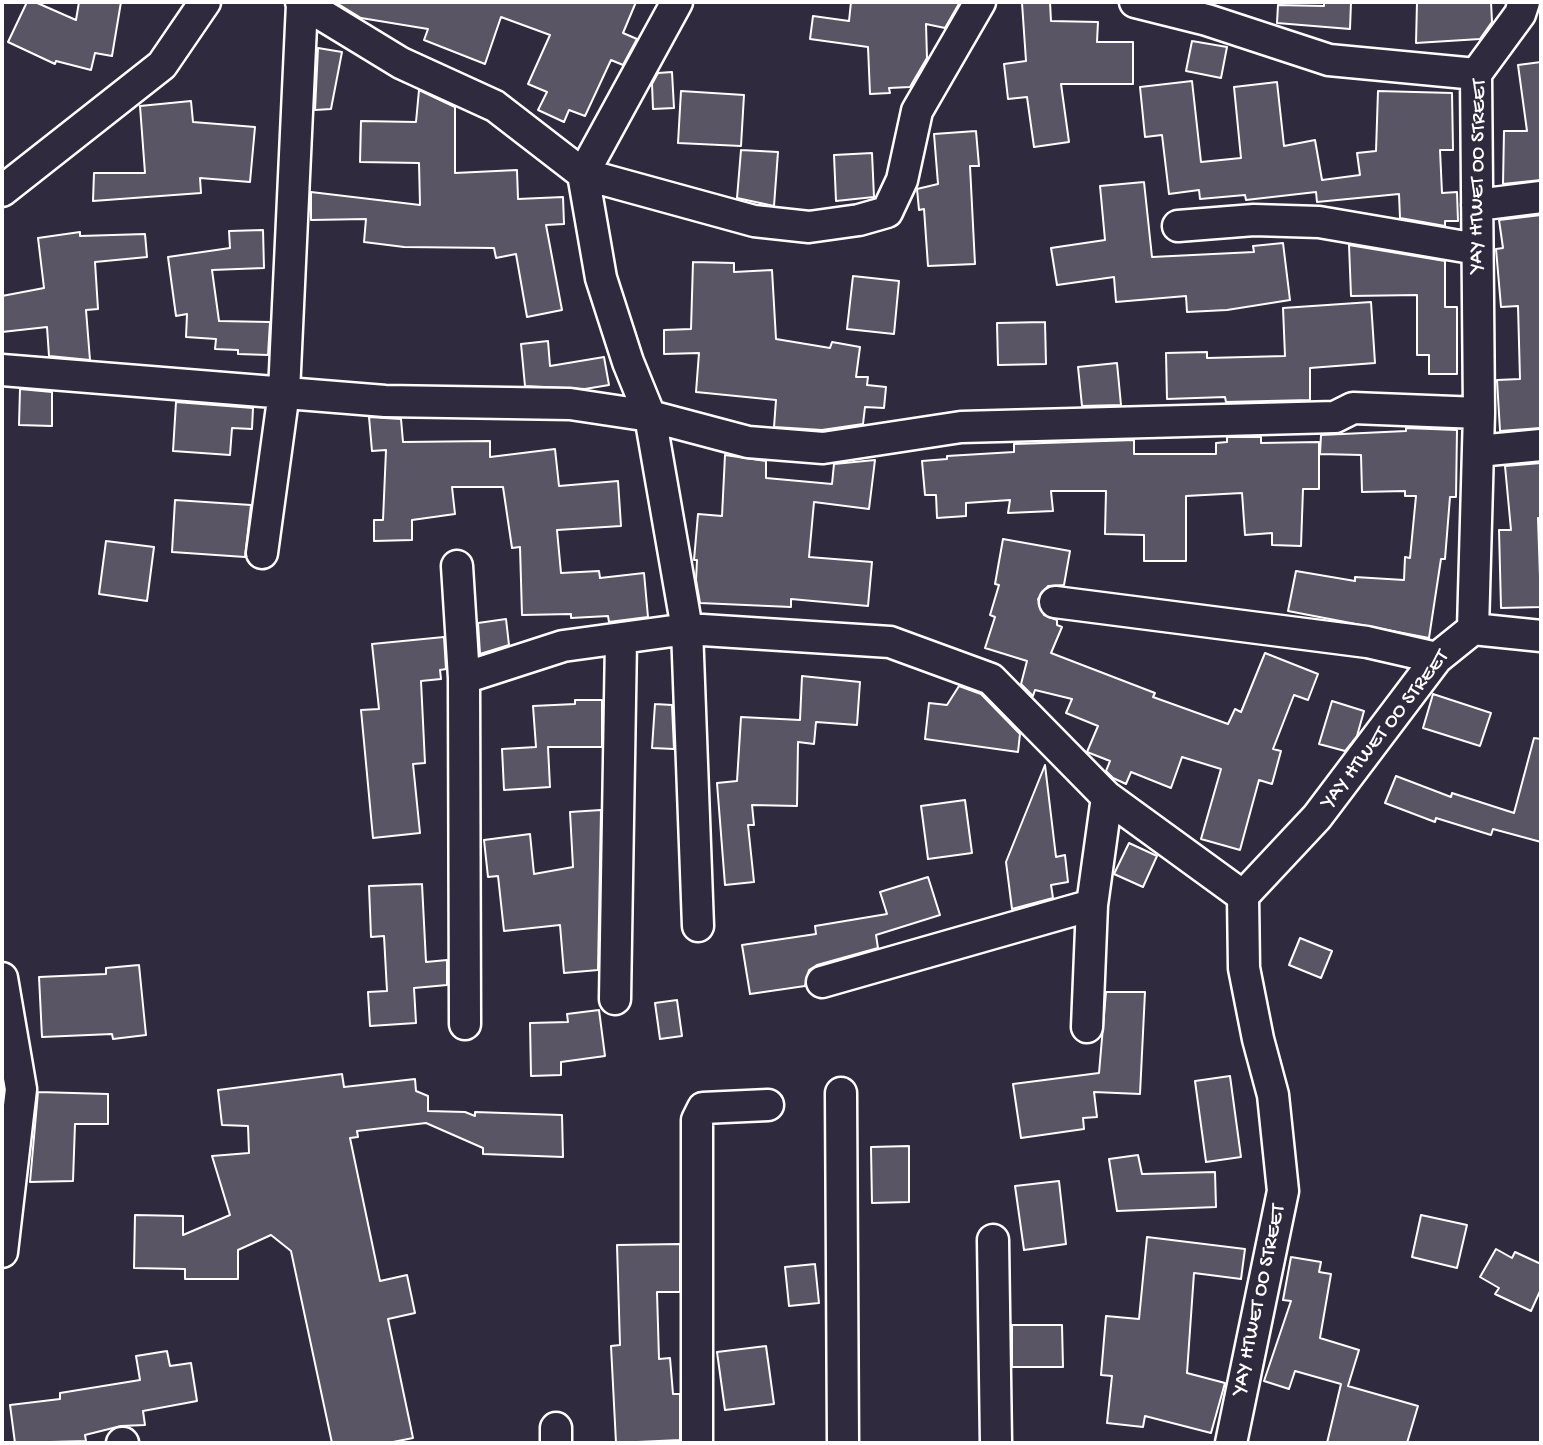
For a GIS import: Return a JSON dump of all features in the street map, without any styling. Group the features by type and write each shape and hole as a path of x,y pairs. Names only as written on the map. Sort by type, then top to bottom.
{"street":[{"path":"2,191 31,171 70,135 162,65 205,2"},
{"path":"677,2 583,174 601,278 628,362 650,416 687,629 698,926"},
{"path":"262,553 284,392 301,3 401,63 495,106 583,174 754,221 809,227 859,220 887,212 902,180 918,111 980,2"},
{"path":"1135,2 1207,20 1329,60 1476,74"},
{"name":"YAY HTWET OO STREET","path":"1231,1443 1283,1192 1273,1095 1258,1040 1244,968 1243,896 1317,817 1437,658 1473,629 1479,412 1476,74 1520,14 1524,2"},
{"path":"1477,205 1541,197"},
{"path":"1178,226 1254,220 1319,222 1477,249"},
{"path":"2,370 451,404 570,404 650,416 748,442 823,448 961,427 1335,417 1353,408 1479,412"},
{"path":"1478,451 1541,445"},
{"path":"457,566 464,678 465,1024"},
{"path":"1055,602 1367,642 1437,658"},
{"path":"464,678 563,646 687,629 890,642 991,679 1107,797 1243,896"},
{"path":"1473,629 1541,636"},
{"path":"615,999 621,640"},
{"path":"1087,1027 1092,905 1107,797"},
{"path":"822,982 1092,905"},
{"path":"2,978 20,1089 2,1252"},
{"path":"841,1093 843,1443"},
{"path":"697,1443 697,1120 703,1108 768,1105"},
{"path":"993,1240 996,1443"}],"building":[{"path":"27,2 35,2 76,20 79,2 121,2 112,56 95,53 91,70 56,61 55,64 8,42"},
{"path":"335,2 636,2 623,33 637,39 623,65 611,60 585,116 569,110 564,122 538,110 547,92 528,84 550,35 501,17 485,64 424,40 428,29 361,18"},
{"path":"851,2 960,2 945,28 926,24 927,58 910,87 889,88 890,93 870,94 868,47 810,39 813,16 849,21"},
{"path":"1050,2 1051,21 1098,22 1097,42 1133,42 1133,84 1061,84 1069,142 1034,147 1027,97 1008,99 1004,64 1026,61 1022,3"},
{"path":"1324,2 1351,2 1350,29 1277,23 1278,5 1324,6"},
{"path":"1417,2 1491,2 1492,22 1480,39 1416,43"},
{"path":"1192,41 1227,47 1221,78 1186,71"},
{"path":"318,48 342,52 331,109 315,110"},
{"path":"1541,62 1541,180 1503,184 1504,131 1527,131 1518,65"},
{"path":"672,72 674,108 653,109 652,84 658,73"},
{"path":"1192,81 1201,162 1241,158 1234,87 1277,82 1284,146 1315,140 1322,180 1360,175 1357,153 1376,151 1378,91 1452,93 1453,150 1440,150 1442,193 1457,192 1458,221 1445,221 1445,226 1400,218 1399,194 1317,202 1316,192 1246,200 1245,195 1200,199 1199,190 1169,194 1162,135 1145,137 1140,87"},
{"path":"419,90 455,107 455,173 517,170 518,199 563,197 564,224 546,225 562,310 527,317 516,254 496,258 494,248 404,247 364,242 366,219 311,220 311,192 420,205 419,163 360,162 361,121 416,122"},
{"path":"681,91 744,95 741,146 678,143"},
{"path":"191,101 193,122 255,127 250,182 200,178 201,193 93,201 94,173 145,173 140,106"},
{"path":"976,131 979,166 970,166 975,264 928,266 924,209 919,210 917,189 938,184 934,134"},
{"path":"741,150 778,152 774,206 737,198"},
{"path":"872,153 874,197 836,201 834,155"},
{"path":"1144,182 1152,257 1254,252 1253,246 1283,243 1290,300 1227,310 1187,312 1186,296 1116,302 1114,277 1057,285 1051,248 1105,240 1100,186"},
{"path":"1541,215 1541,428 1500,431 1497,380 1520,379 1518,306 1501,307 1496,249 1503,248 1499,220"},
{"path":"263,230 264,268 212,270 219,321 270,322 268,355 238,354 238,350 215,349 216,339 186,337 187,314 176,316 168,257 230,248 229,231"},
{"path":"80,232 80,236 145,234 147,257 95,262 98,309 86,310 90,360 49,356 47,327 2,332 2,296 44,288 38,238"},
{"path":"1349,245 1445,261 1445,307 1457,307 1457,374 1429,374 1429,355 1417,355 1417,295 1351,296"},
{"path":"693,262 734,263 734,272 772,270 776,339 830,348 832,342 860,347 856,377 868,377 867,385 886,387 884,408 865,407 863,424 822,430 774,427 776,400 696,392 699,353 664,354 664,330 691,329"},
{"path":"853,276 899,281 894,334 847,329"},
{"path":"1371,302 1375,363 1310,368 1310,400 1226,402 1225,397 1167,399 1166,353 1207,352 1207,358 1285,356 1283,308"},
{"path":"1045,322 1046,364 998,365 997,323"},
{"path":"548,341 550,366 604,357 609,385 585,389 525,386 521,344"},
{"path":"1117,363 1121,405 1082,406 1078,367"},
{"path":"20,389 52,392 52,426 19,425"},
{"path":"176,402 253,408 252,429 232,428 230,455 173,451"},
{"path":"369,417 401,419 403,442 490,441 490,457 555,449 559,486 618,481 621,526 557,530 561,573 599,571 600,578 644,573 648,617 609,622 608,616 571,618 571,614 522,615 520,547 512,548 503,487 452,487 455,514 412,520 412,540 374,541 374,520 383,520 386,450 372,451"},
{"path":"1406,428 1457,430 1456,497 1450,497 1445,559 1441,559 1429,638 1288,611 1296,571 1355,581 1355,577 1404,580 1405,557 1410,558 1416,496 1405,496 1405,491 1362,492 1361,455 1320,454 1321,435 1406,431"},
{"path":"1227,437 1261,437 1261,443 1319,442 1319,489 1303,489 1301,546 1272,545 1272,533 1245,535 1242,493 1186,496 1186,561 1144,561 1144,535 1105,534 1106,491 1051,491 1053,511 1008,513 1010,500 966,503 966,516 937,518 936,495 925,495 922,461 947,459 947,456 1014,452 1014,444 1134,440 1134,454 1216,454 1216,443 1227,442"},
{"path":"725,455 766,461 766,478 832,484 834,464 875,460 869,509 814,502 809,557 872,562 868,606 791,599 791,607 700,603 696,580 697,560 694,560 698,514 722,516"},
{"path":"1541,463 1541,518 1538,518 1541,607 1501,608 1499,530 1511,530 1505,466"},
{"path":"175,500 251,505 245,557 172,552"},
{"path":"1003,539 1070,551 1064,585 1048,586 1038,599 1044,615 1057,620 1057,625 1062,627 1051,653 1155,693 1153,697 1228,724 1235,709 1241,712 1265,653 1318,674 1308,700 1294,695 1273,749 1281,751 1272,784 1259,780 1240,850 1201,839 1221,769 1182,757 1171,788 1131,772 1126,784 1113,778 1106,771 1110,761 1087,752 1098,726 1066,713 1072,699 1035,690 1033,696 1021,684 1027,661 985,648 995,617 990,615 999,585 995,584"},
{"path":"106,541 154,547 147,601 99,594"},
{"path":"506,619 509,645 480,654 478,623"},
{"path":"444,637 446,669 440,670 441,679 421,681 425,763 413,764 420,833 373,838 361,710 379,709 372,644"},
{"path":"802,676 860,682 857,725 816,722 814,744 798,742 797,806 752,805 754,825 748,825 754,882 725,885 717,783 737,781 741,717 800,720"},
{"path":"959,686 981,694 1020,734 1018,752 925,739 929,703 947,705"},
{"path":"1433,694 1491,713 1480,746 1423,728"},
{"path":"575,700 602,700 602,747 548,747 550,787 504,790 502,749 536,747 533,706 575,704"},
{"path":"1332,701 1364,711 1357,736 1345,751 1319,744"},
{"path":"655,704 672,705 674,749 652,748"},
{"path":"1534,738 1541,739 1541,842 1493,829 1491,835 1436,818 1435,822 1385,803 1396,776 1451,797 1452,793 1514,813"},
{"path":"1045,765 1056,857 1065,855 1068,882 1051,885 1053,898 1012,909 1006,862"},
{"path":"965,800 972,853 928,859 921,806"},
{"path":"601,810 598,970 564,973 560,925 504,931 498,876 488,877 484,840 530,834 534,874 573,867 570,812"},
{"path":"1129,843 1157,856 1143,887 1114,874"},
{"path":"928,877 940,915 876,935 878,948 817,965 809,970 805,986 750,994 742,945 816,934 815,926 887,914 880,892"},
{"path":"422,884 426,962 447,960 447,985 414,988 416,1023 370,1026 368,992 387,991 384,936 371,937 369,886"},
{"path":"1300,938 1332,951 1321,978 1289,965"},
{"path":"139,965 146,1035 113,1039 112,1034 42,1037 39,977 106,974 106,968"},
{"path":"1106,992 1145,992 1140,1094 1094,1092 1097,1117 1083,1118 1084,1129 1021,1138 1013,1084 1099,1073"},
{"path":"677,1000 682,1036 660,1039 655,1003"},
{"path":"599,1010 605,1056 561,1062 561,1075 531,1076 530,1023 568,1022 567,1014"},
{"path":"342,1074 344,1087 415,1079 416,1091 428,1096 428,1111 465,1112 475,1116 475,1112 562,1115 563,1157 483,1154 483,1148 426,1123 357,1131 358,1137 350,1138 380,1281 407,1275 415,1313 388,1319 413,1438 388,1443 332,1443 291,1251 271,1235 238,1250 238,1279 185,1279 185,1269 134,1268 135,1215 183,1216 183,1235 230,1215 212,1156 249,1153 248,1126 222,1125 218,1090"},
{"path":"1230,1076 1241,1157 1206,1162 1195,1081"},
{"path":"38,1092 108,1094 108,1124 75,1124 73,1181 30,1182"},
{"path":"909,1146 909,1202 872,1203 871,1147"},
{"path":"1138,1155 1142,1174 1215,1172 1216,1207 1117,1211 1109,1159"},
{"path":"1059,1181 1066,1244 1024,1250 1015,1186"},
{"path":"1421,1215 1467,1225 1457,1268 1412,1257"},
{"path":"1147,1237 1245,1249 1241,1279 1194,1273 1187,1373 1225,1383 1211,1433 1145,1416 1143,1427 1107,1423 1112,1376 1101,1375 1106,1316 1139,1319"},
{"path":"680,1244 680,1292 657,1292 659,1359 670,1358 673,1394 680,1394 680,1440 616,1443 611,1346 620,1345 617,1245"},
{"path":"1496,1249 1512,1258 1515,1252 1541,1264 1541,1289 1531,1311 1495,1294 1499,1288 1480,1277"},
{"path":"1291,1257 1321,1262 1319,1272 1331,1274 1320,1338 1359,1350 1348,1386 1418,1406 1407,1443 1327,1443 1341,1384 1295,1371 1289,1389 1264,1381 1291,1301 1283,1300"},
{"path":"815,1264 819,1303 789,1306 785,1267"},
{"path":"1012,1325 1062,1325 1063,1367 1012,1367"},
{"path":"766,1346 774,1404 725,1410 717,1352"},
{"path":"167,1351 170,1366 191,1363 197,1401 143,1411 145,1425 121,1426 85,1435 86,1441 15,1443 10,1405 60,1399 60,1393 140,1380 136,1356"}]}
